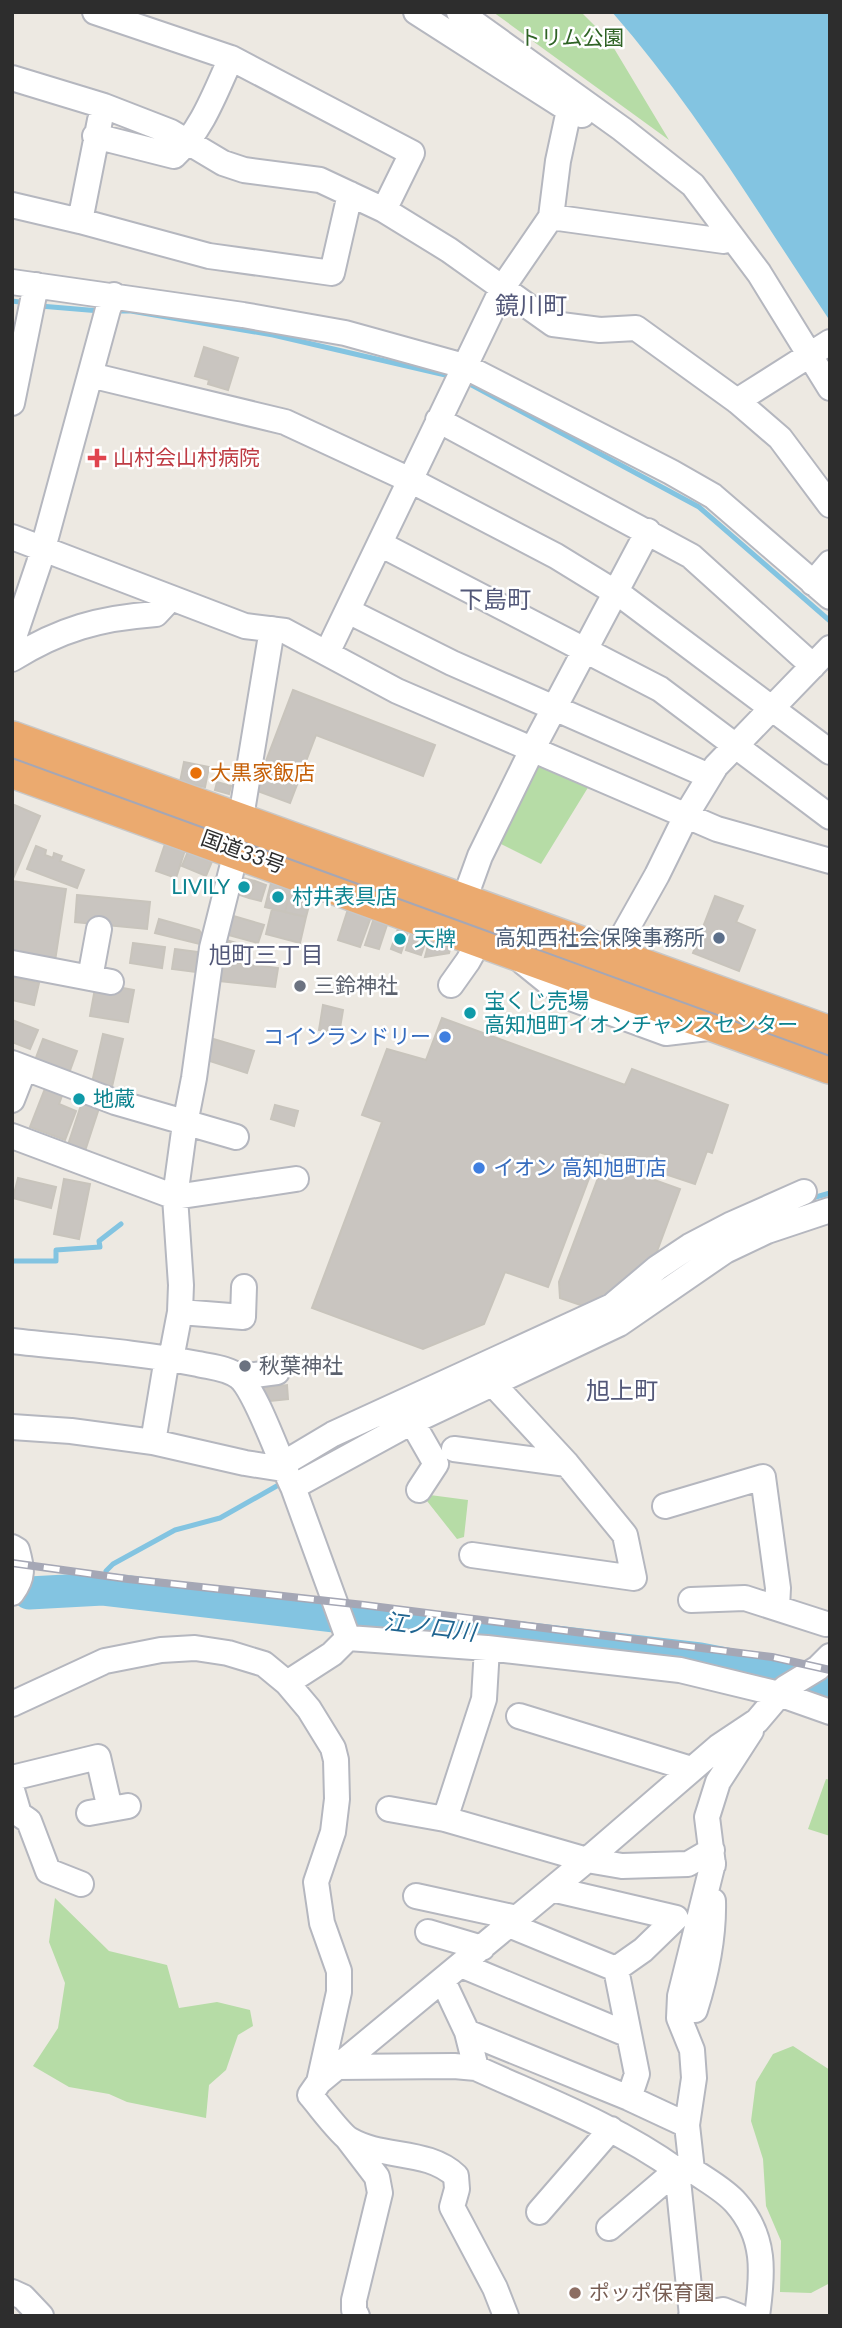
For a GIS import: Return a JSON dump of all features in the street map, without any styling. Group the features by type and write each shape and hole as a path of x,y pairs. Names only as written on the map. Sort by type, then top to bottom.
{"highway":[{"name":"国道33号","path":"12,740 238,836 486,926 723,1026 830,1065"},
{"name":"国道33号","path":"12,769 238,836"},
{"name":"国道33号","path":"486,926 612,956 830,1035"}],"street":[{"path":"95,12 231,58 412,153 384,210"},
{"path":"416,12 569,110 622,129"},
{"path":"459,12 622,129 693,185 721,229 759,273 830,387"},
{"path":"95,136 174,156 188,143 199,125 231,58"},
{"path":"12,78 104,106 171,132 223,163 244,170 320,180 384,210 449,250 553,324 600,331 636,328 737,401 780,438 830,505"},
{"path":"80,221 95,136 104,106"},
{"path":"327,653 503,287 551,217 558,161 569,110"},
{"path":"12,205 209,256 332,273 350,194"},
{"path":"551,217 721,229"},
{"path":"12,403 28,292 108,309 345,333 460,375 671,472 713,496 821,590 830,562"},
{"path":"12,643 42,548 108,309"},
{"path":"737,401 830,342"},
{"path":"90,375 285,422 410,480 556,556 616,593 830,752"},
{"path":"438,420 691,556 821,657 709,776 612,956"},
{"path":"451,985 486,926 480,856 532,750 648,531"},
{"path":"12,537 245,625 285,631 397,691 686,816 717,829 830,862"},
{"path":"380,544 660,689 830,817"},
{"path":"12,659 36,644 77,626 108,618 156,614 171,598"},
{"path":"348,611 452,663 709,776"},
{"path":"153,1442 180,1312 181,1285 175,1197 185,1124 212,948 238,836 272,629"},
{"path":"12,963 101,980 99,929"},
{"path":"15,1080 115,1102 236,1137"},
{"path":"12,1136 175,1197 296,1179"},
{"path":"287,1475 332,1434 612,1306 677,1268 725,1251 767,1231 813,1204"},
{"path":"12,1427 71,1431 153,1442 287,1475 412,1422 619,1324 677,1268"},
{"path":"180,1312 243,1317 244,1287"},
{"path":"12,1341 169,1358 225,1370 239,1377 253,1396 287,1475 343,1625 332,1654 287,1683"},
{"path":"239,1377 277,1372"},
{"path":"472,1555 634,1578 625,1535 567,1464 492,1383"},
{"path":"412,1422 436,1464 419,1490"},
{"path":"454,1448 567,1464"},
{"path":"665,1507 763,1477 778,1588 777,1608"},
{"path":"12,1547 17,1550 21,1564 15,1584"},
{"path":"691,1600 745,1598 777,1608 828,1616 829,1656 818,1668 782,1691 757,1721 718,1783 707,1816 713,1856 714,1923 695,2010"},
{"path":"343,1625 487,1648 680,1670 782,1691 830,1712"},
{"path":"12,1704 106,1661 161,1650 195,1648 228,1653 264,1664 287,1683 309,1709 333,1748 336,1760 337,1799 333,1832 316,1882 322,1923 339,1971 339,1993 328,2075"},
{"path":"445,1819 484,1699 487,1648"},
{"path":"519,1716 691,1769"},
{"path":"357,2316 354,2300 380,2193 377,2177 310,2095 328,2075 587,1860 691,1769 757,1721"},
{"path":"12,1778 98,1757 109,1810"},
{"path":"12,1790 19,1814 29,1821 48,1871 81,1884"},
{"path":"389,1809 445,1819 587,1860 622,1866 688,1864 713,1856"},
{"path":"713,1856 680,1996 679,2018 692,2050 694,2078 687,2125 685,2170 691,2316 723,2310 738,2316"},
{"path":"552,1889 676,1918 643,1950 616,1969"},
{"path":"416,1896 513,1921 616,1969"},
{"path":"428,1933 482,1948"},
{"path":"616,1969 636,2074 629,2098"},
{"path":"452,1973 476,2068"},
{"path":"452,1973 629,2035"},
{"path":"467,2032 629,2098 687,2125"},
{"path":"328,2075 454,2066 476,2068 611,2129 685,2170 735,2201 753,2226 763,2260 757,2316"},
{"path":"539,2213 611,2129"},
{"path":"348,2139 392,2154 428,2159 447,2168 456,2176 457,2189 452,2207 495,2288 506,2316"},
{"path":"609,2228 685,2170"},
{"path":"12,2292 23,2297 41,2316"}],"green space":[{"name":"トリム公園","path":"493,12 581,12 609,40 669,140"},
{"path":"537,759 592,781 541,864 499,843"},
{"path":"430,1495 468,1500 464,1537 457,1539 427,1501"},
{"path":"826,1779 830,1780 830,1836 808,1829"},
{"path":"55,1898 109,1951 167,1965 179,2008 217,2002 250,2010 253,2026 238,2035 226,2070 209,2085 206,2118 69,2087 33,2066 58,2028 65,1983 49,1942"},
{"path":"793,2046 830,2070 830,2283 811,2293 780,2292 781,2241 766,2206 763,2159 751,2121 756,2082 773,2054"}],"water":[{"path":"612,12 830,12 830,321 699,124"}],"building":[{"path":"204,347 238,358 228,390 208,384 209,380 195,376"},
{"path":"293,690 435,745 423,776 316,735 290,803 255,790"},
{"path":"184,762 209,767 205,787 180,782"},
{"path":"217,782 231,786 229,794 215,790"},
{"path":"12,804 40,816 12,881"},
{"path":"167,838 187,844 176,878 156,871"},
{"path":"36,846 46,850 45,855 53,858 54,853 62,856 60,861 84,870 77,888 27,869"},
{"path":"189,849 213,859 206,876 182,866"},
{"name":"LIVILY","path":"239,877 255,881 249,898 234,893"},
{"path":"12,881 66,889 55,961 12,955"},
{"path":"255,881 266,885 261,901 249,898"},
{"name":"村井表具店","path":"271,883 291,888 285,912 265,907"},
{"path":"291,888 312,894 306,917 285,912"},
{"path":"77,895 150,902 147,929 75,922"},
{"path":"715,896 743,906 736,922 755,930 739,971 693,953"},
{"path":"349,906 372,914 360,947 338,940"},
{"path":"272,909 306,917 300,943 266,934"},
{"path":"230,915 264,925 258,943 225,934"},
{"path":"375,915 389,919 379,949 365,945"},
{"path":"159,919 199,930 202,934 200,944 155,933"},
{"name":"天牌","path":"399,926 409,929 401,953 391,949"},
{"path":"412,930 428,935 421,955 406,950"},
{"path":"431,935 452,942 449,953 425,957"},
{"path":"222,939 251,947 249,953 220,946"},
{"path":"133,943 165,947 162,968 130,963"},
{"path":"175,949 206,953 203,973 172,969"},
{"path":"223,961 278,968 275,987 220,981"},
{"path":"12,977 39,983 34,1005 12,1000"},
{"path":"96,983 134,990 128,1022 90,1016"},
{"path":"323,1005 343,1010 339,1034 319,1030"},
{"name":"イオン 高知旭町店","path":"442,1018 625,1085 632,1069 728,1105 712,1153 707,1151 695,1184 599,1152 548,1287 505,1272 484,1324 423,1349 312,1308 382,1122 362,1115 387,1049 426,1060"},
{"path":"12,1020 38,1030 30,1049 12,1042"},
{"path":"103,1034 123,1039 111,1091 91,1087"},
{"path":"210,1038 254,1051 247,1073 204,1059"},
{"path":"43,1039 77,1051 68,1076 34,1063"},
{"path":"46,1086 63,1093 59,1104 76,1111 65,1140 30,1127"},
{"path":"84,1096 101,1102 85,1151 68,1145"},
{"path":"275,1105 298,1111 294,1126 271,1119"},
{"path":"604,1162 680,1189 653,1262 589,1308 560,1298 559,1282"},
{"path":"18,1178 56,1187 51,1208 13,1198"},
{"path":"64,1179 90,1184 79,1239 54,1234"},
{"path":"287,1385 288,1399 261,1402 260,1388"}],"waterway":[{"path":"12,301 27,303"},
{"path":"40,306 100,311"},
{"path":"113,311 131,311 273,335 454,377"},
{"path":"466,382 699,507 830,621"},
{"path":"809,1199 830,1193"},
{"path":"12,1261 56,1261 56,1250 100,1247 99,1241 121,1224"},
{"path":"295,1472 353,1438"},
{"path":"106,1571 113,1564 175,1530 220,1518 282,1483"},
{"name":"江ノ口川","path":"29,1593 103,1589 700,1659 830,1684"}],"tram line":[{"path":"12,758 830,1056"}],"railway":[{"path":"12,1563 772,1657 830,1670"}],"place":[{"name":"山村会山村病院","path":"97,458"},
{"name":"大黒家飯店","path":"196,773"},
{"name":"LIVILY","path":"244,887"},
{"name":"村井表具店","path":"278,897"},
{"name":"高知西社会保険事務所","path":"719,938"},
{"name":"天牌","path":"400,939"},
{"name":"三鈴神社","path":"300,986"},
{"name":"宝くじ売場 高知旭町イオンチャンスセンター","path":"470,1013"},
{"name":"コインランドリー","path":"445,1037"},
{"name":"地蔵","path":"79,1099"},
{"name":"イオン 高知旭町店","path":"479,1168"},
{"name":"秋葉神社","path":"245,1366"},
{"name":"ポッポ保育園","path":"575,2293"}],"district":[{"name":"鏡川町","path":"531,306"},
{"name":"下島町","path":"495,600"},
{"name":"旭町三丁目","path":"266,955"},
{"name":"旭上町","path":"622,1391"}]}
